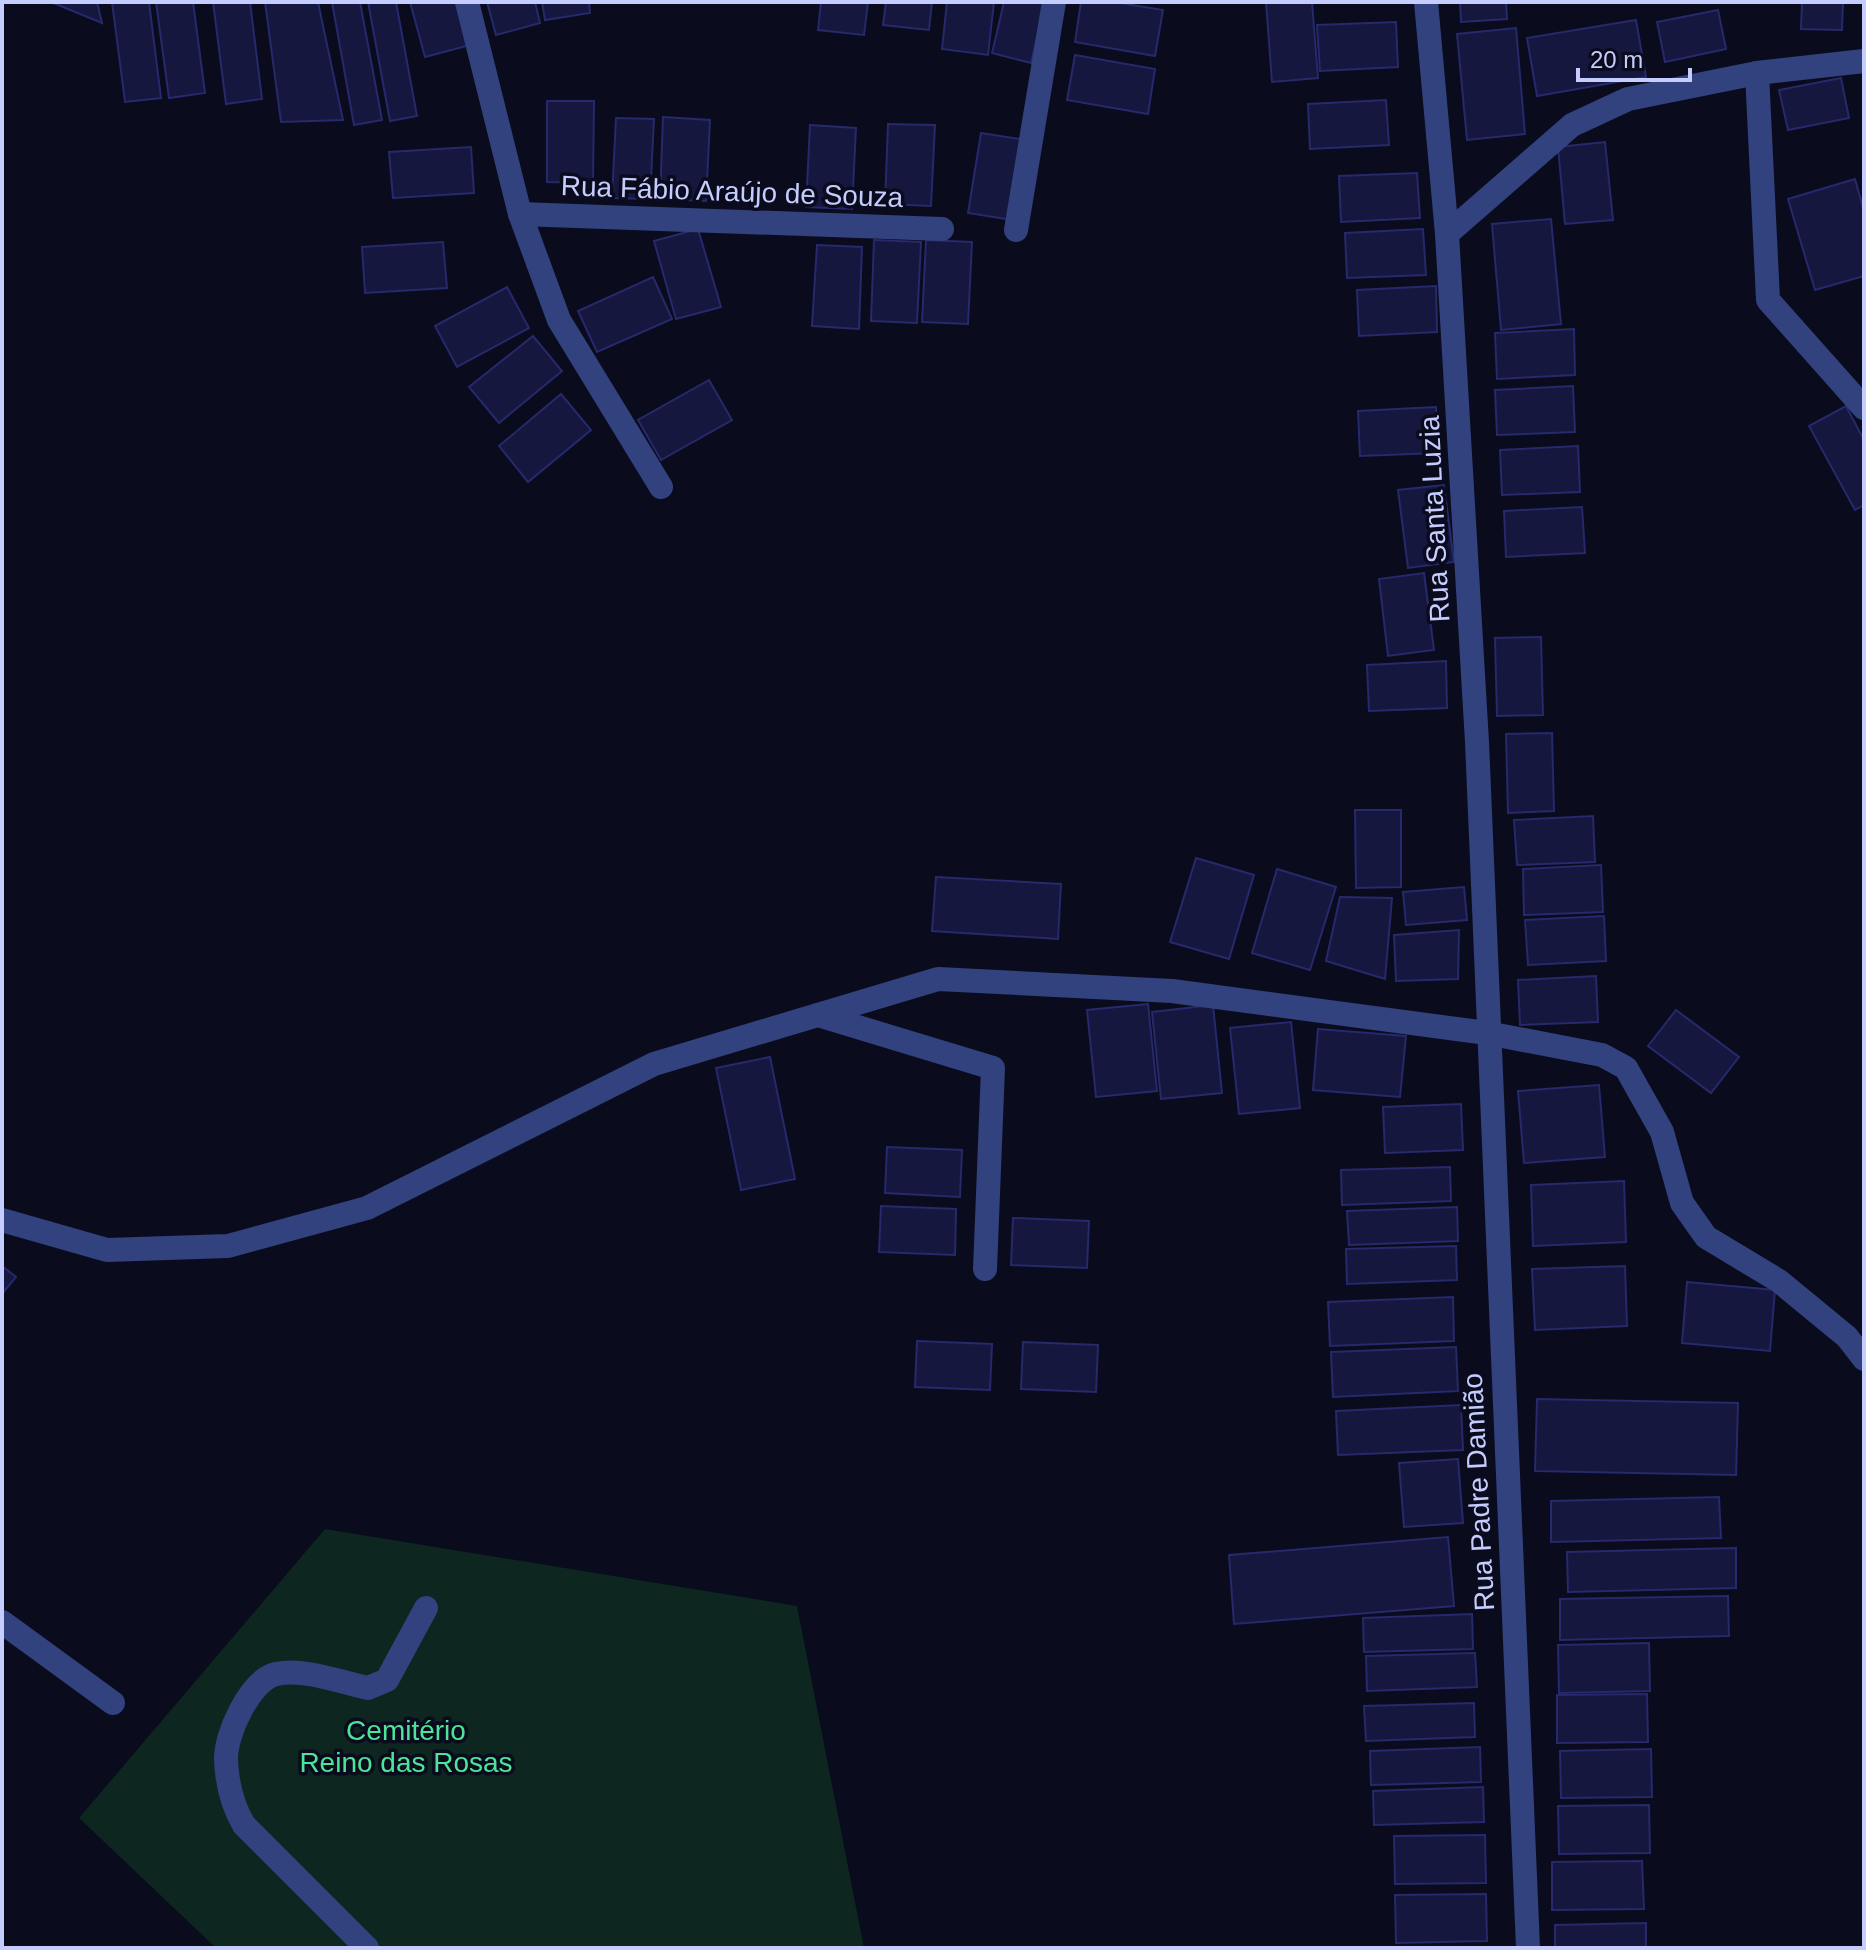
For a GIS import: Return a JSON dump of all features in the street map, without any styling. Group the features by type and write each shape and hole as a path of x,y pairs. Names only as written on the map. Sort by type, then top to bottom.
{"street":[{"path":"467,2 520,214 559,320 661,487"},
{"path":"1016,230 1054,2"},
{"name":"Rua Santa Luzia","path":"1426,2 1447,234 1476,726 1487,1033"},
{"path":"1447,234 1572,125 1628,99 1757,73 1864,61"},
{"path":"1757,73 1768,300 1864,408"},
{"name":"Rua Fábio Araújo de Souza","path":"520,214 942,229"},
{"path":"2,1220 107,1250 228,1246 367,1208 654,1064 938,979 1172,991 1487,1033 1602,1055 1626,1068 1662,1132 1682,1203 1706,1237 1779,1281 1847,1337 1864,1359"},
{"path":"818,1015 993,1068 985,1269"},
{"name":"Rua Padre Damião","path":"1487,1033 1528,1948"},
{"path":"367,1948 244,1825 233,1807 225,1756 245,1701 256,1683 274,1675 292,1673 368,1688 379,1685 387,1680 426,1608"},
{"path":"2,1622 113,1703"}],"green space":[{"name":"Cemitério Reino das Rosas","path":"325,1529 797,1606 864,1948 216,1948 79,1818"}],"building":[{"path":"51,2 97,2 102,23"},
{"path":"112,2 149,2 161,98 125,102"},
{"path":"156,2 193,2 205,93 169,98"},
{"path":"213,2 250,2 262,99 226,104"},
{"path":"265,2 318,2 343,120 281,122"},
{"path":"332,2 360,2 382,120 354,125"},
{"path":"368,2 396,2 417,116 390,121"},
{"path":"410,2 458,2 470,45 425,57"},
{"path":"487,2 535,2 540,23 496,35"},
{"path":"542,2 589,2 590,13 545,20"},
{"path":"821,2 868,2 864,35 818,30"},
{"path":"886,2 932,2 929,30 883,25"},
{"path":"947,2 994,2 988,55 942,49"},
{"path":"1004,2 1045,2 1031,63 992,53"},
{"path":"1081,2 1114,2 1163,10 1155,56 1075,42"},
{"path":"1266,2 1312,2 1318,78 1272,82"},
{"path":"1460,2 1506,2 1507,19 1461,22"},
{"path":"1802,2 1843,2 1842,30 1801,29"},
{"path":"1718,10 1726,49 1665,62 1657,22"},
{"path":"1636,20 1646,77 1537,96 1527,38"},
{"path":"1396,22 1398,67 1320,71 1317,25"},
{"path":"1516,28 1525,134 1467,140 1457,34"},
{"path":"1075,55 1155,69 1148,114 1067,100"},
{"path":"1841,78 1849,118 1788,130 1779,90"},
{"path":"1386,100 1389,145 1310,149 1308,104"},
{"path":"547,101 594,101 593,183 547,182"},
{"path":"663,117 710,120 706,201 660,199"},
{"path":"616,118 654,119 650,199 612,198"},
{"path":"888,124 935,125 931,206 885,204"},
{"path":"810,125 856,128 852,209 806,207"},
{"path":"981,133 1026,140 1013,220 968,213"},
{"path":"1605,142 1613,220 1565,224 1558,147"},
{"path":"471,147 474,193 393,198 389,152"},
{"path":"1417,173 1420,218 1341,222 1339,176"},
{"path":"1855,179 1864,211 1864,276 1815,290 1788,199"},
{"path":"1551,219 1561,324 1501,330 1492,224"},
{"path":"698,229 721,307 676,319 654,241"},
{"path":"1423,229 1426,275 1347,278 1345,233"},
{"path":"874,240 921,242 917,323 871,321"},
{"path":"926,240 972,242 968,324 922,322"},
{"path":"443,242 447,288 365,293 362,247"},
{"path":"817,245 862,247 859,329 812,326"},
{"path":"653,277 672,319 597,352 578,311"},
{"path":"1436,286 1437,332 1359,336 1357,290"},
{"path":"507,287 529,328 457,367 435,326"},
{"path":"1574,329 1575,375 1497,379 1495,333"},
{"path":"533,336 562,371 499,423 469,387"},
{"path":"709,380 732,420 661,460 638,420"},
{"path":"1573,386 1575,432 1497,435 1495,390"},
{"path":"561,394 591,430 528,482 499,446"},
{"path":"1846,406 1864,440 1864,505 1855,510 1809,426"},
{"path":"1436,407 1438,453 1360,456 1358,411"},
{"path":"1578,446 1580,492 1502,495 1500,450"},
{"path":"1444,485 1454,562 1408,568 1398,490"},
{"path":"1582,507 1585,553 1506,557 1504,511"},
{"path":"1424,573 1434,650 1388,656 1379,579"},
{"path":"1541,637 1543,715 1497,716 1495,638"},
{"path":"1446,661 1447,708 1369,711 1367,665"},
{"path":"1552,733 1554,811 1508,813 1506,734"},
{"path":"1355,810 1401,810 1401,887 1356,888"},
{"path":"1593,816 1595,862 1517,865 1514,820"},
{"path":"1196,858 1254,875 1229,959 1170,942"},
{"path":"1601,865 1603,912 1524,915 1523,869"},
{"path":"1277,869 1336,887 1310,970 1252,953"},
{"path":"936,877 1061,884 1058,939 932,931"},
{"path":"1464,887 1467,920 1406,925 1403,892"},
{"path":"1340,897 1392,898 1385,979 1326,961"},
{"path":"1604,916 1606,961 1528,965 1525,920"},
{"path":"1459,930 1458,979 1396,981 1394,935"},
{"path":"1596,976 1598,1022 1520,1025 1518,980"},
{"path":"1148,1004 1157,1091 1096,1097 1087,1010"},
{"path":"1213,1005 1222,1093 1161,1099 1152,1012"},
{"path":"1676,1010 1739,1057 1711,1093 1648,1046"},
{"path":"1291,1022 1300,1108 1239,1114 1230,1028"},
{"path":"1318,1029 1406,1036 1400,1097 1313,1090"},
{"path":"770,1057 795,1179 741,1190 716,1068"},
{"path":"1599,1085 1605,1157 1524,1163 1518,1091"},
{"path":"1461,1104 1463,1150 1385,1153 1383,1107"},
{"path":"887,1147 962,1150 960,1197 885,1193"},
{"path":"1450,1167 1451,1201 1342,1205 1341,1170"},
{"path":"1624,1181 1626,1242 1533,1246 1531,1185"},
{"path":"881,1206 956,1209 955,1255 879,1252"},
{"path":"1457,1207 1458,1241 1349,1245 1347,1211"},
{"path":"1013,1218 1089,1221 1087,1268 1011,1265"},
{"path":"1456,1246 1457,1280 1347,1284 1346,1249"},
{"path":"2,1266 16,1277 2,1294"},
{"path":"1625,1266 1627,1326 1535,1330 1532,1269"},
{"path":"1687,1282 1775,1290 1770,1351 1682,1343"},
{"path":"1453,1297 1454,1341 1330,1346 1328,1302"},
{"path":"917,1341 992,1344 990,1390 915,1387"},
{"path":"1023,1342 1098,1345 1096,1392 1021,1389"},
{"path":"1456,1347 1458,1391 1333,1397 1331,1352"},
{"path":"1537,1399 1738,1403 1736,1475 1535,1471"},
{"path":"1461,1405 1463,1450 1338,1455 1336,1411"},
{"path":"1458,1459 1463,1523 1404,1527 1399,1463"},
{"path":"1719,1497 1721,1538 1551,1542 1551,1501"},
{"path":"1448,1537 1454,1606 1234,1624 1229,1555"},
{"path":"1736,1548 1736,1588 1568,1592 1567,1552"},
{"path":"1728,1596 1729,1636 1560,1640 1560,1599"},
{"path":"1472,1614 1473,1649 1364,1652 1363,1618"},
{"path":"1649,1643 1650,1691 1559,1693 1558,1645"},
{"path":"1475,1653 1477,1687 1367,1691 1366,1656"},
{"path":"1647,1694 1648,1742 1557,1743 1557,1695"},
{"path":"1474,1703 1475,1737 1366,1741 1364,1706"},
{"path":"1480,1747 1481,1782 1371,1785 1370,1751"},
{"path":"1651,1749 1652,1797 1561,1798 1560,1751"},
{"path":"1483,1787 1484,1822 1374,1825 1373,1791"},
{"path":"1649,1805 1650,1853 1559,1854 1558,1806"},
{"path":"1485,1835 1486,1883 1395,1884 1394,1836"},
{"path":"1642,1861 1644,1909 1552,1910 1552,1862"},
{"path":"1486,1894 1487,1941 1396,1943 1395,1895"},
{"path":"1646,1923 1646,1948 1555,1948 1555,1925"}]}
